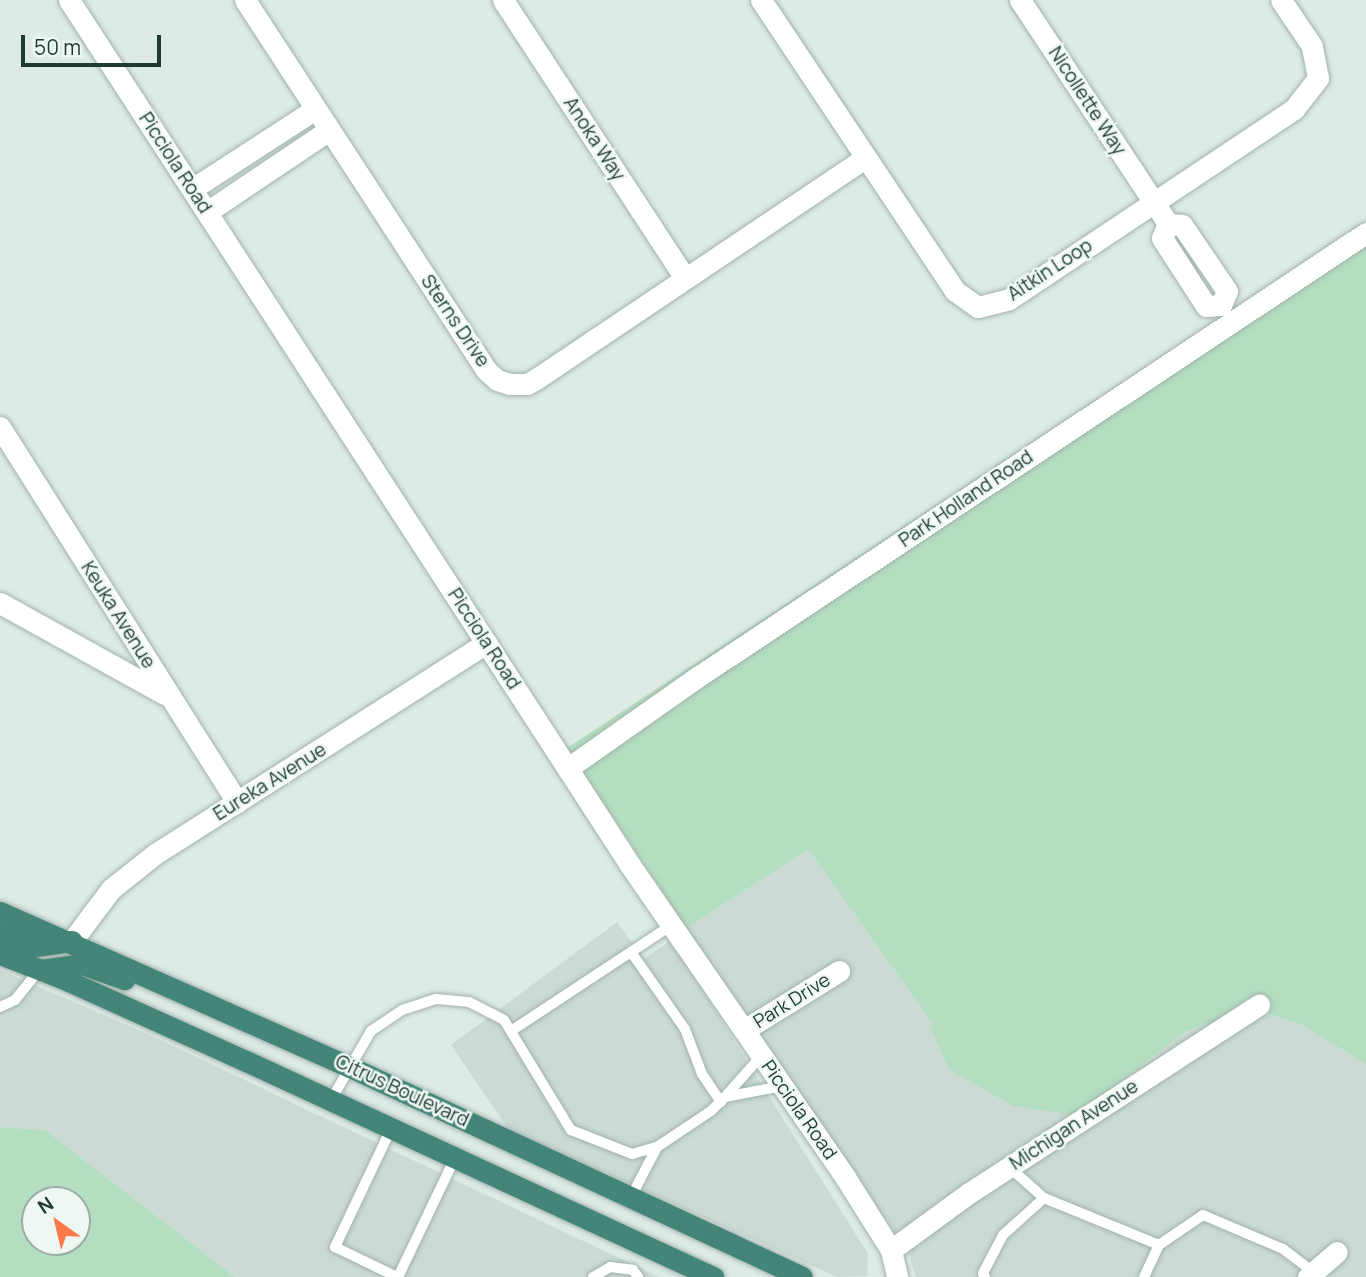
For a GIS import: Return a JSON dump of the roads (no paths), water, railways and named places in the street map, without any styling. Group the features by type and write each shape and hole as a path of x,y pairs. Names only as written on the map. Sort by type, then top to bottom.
{"highway":[{"name":"Citrus Boulevard","path":"0,912 72,941 350,1067 802,1277"},
{"path":"0,934 36,946 72,941"},
{"name":"Citrus Boulevard","path":"0,954 331,1100 713,1277"},
{"path":"39,970 82,964 110,973 191,1010 277,1034"}],"street":[{"name":"Picciola Road","path":"69,0 568,768 891,1250 897,1277"},
{"name":"Sterns Drive","path":"245,0 486,370 497,380 510,384 527,384 536,379 865,159"},
{"name":"Anoka Way","path":"503,0 685,278"},
{"name":"Aitkin Loop","path":"761,0 955,291 978,307 1009,299 1294,109 1318,78 1312,46 1282,0"},
{"name":"Nicollette Way","path":"1020,0 1168,224 1182,225 1227,291 1227,314"},
{"path":"192,190 315,108"},
{"path":"206,212 330,131"},
{"name":"Park Holland Road","path":"568,768 1227,314 1366,233"},
{"name":"Keuka Avenue","path":"0,427 237,802"},
{"path":"0,604 19,611 169,696"},
{"name":"Eureka Avenue","path":"72,941 111,889 155,854 486,643"},
{"name":"Park Drive","path":"744,1030 839,971"},
{"name":"Michigan Avenue","path":"891,1250 1009,1167 1259,1005"},
{"path":"1310,1275 1337,1252"}],"lane":[{"path":"511,1031 672,925"},
{"path":"631,953 685,1029 702,1074 723,1100"},
{"path":"0,1007 15,1000 39,970"},
{"path":"0,994 15,1000"},
{"path":"331,1100 371,1031 402,1010 436,999 469,1002 504,1020 571,1130 632,1154 657,1147 723,1100 761,1056"},
{"path":"723,1100 782,1086"},
{"path":"391,1129 335,1247 398,1277 455,1158"},
{"path":"631,1196 657,1147"},
{"path":"1009,1167 1044,1198 1159,1245"},
{"path":"985,1277 984,1273 1003,1235 1044,1198"},
{"path":"1144,1277 1159,1245 1203,1215 1283,1249 1310,1275"},
{"path":"593,1277 610,1267 636,1274 642,1244"}]}
